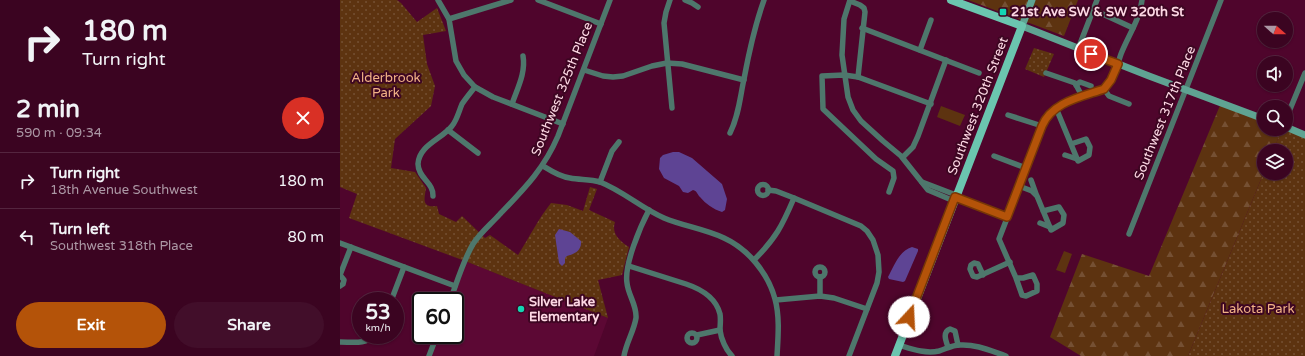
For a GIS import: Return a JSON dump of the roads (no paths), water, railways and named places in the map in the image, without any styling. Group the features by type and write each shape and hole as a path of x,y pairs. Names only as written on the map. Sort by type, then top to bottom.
{"main road":[{"path":"951,0 1257,116"},
{"name":"Southwest 320th Street","path":"895,356 1032,0"},
{"path":"1293,130 1305,135"}],"street":[{"path":"438,0 449,20 456,61 464,75 475,87 493,97 563,124"},
{"path":"449,20 495,2 511,0"},
{"path":"538,0 550,2 601,24"},
{"name":"Southwest 325th Place","path":"453,292 474,243 543,166 563,124 610,0"},
{"path":"670,0 664,23 672,108"},
{"path":"685,0 698,8"},
{"path":"730,133 736,122 758,16 764,0"},
{"path":"1078,48 1098,0"},
{"name":"Southwest 317th Place","path":"1129,234 1221,0"},
{"path":"858,77 862,28 865,12 864,8 860,4 850,1 844,19 842,55 848,97 853,110 861,121 903,157 928,190 1007,217"},
{"path":"1016,278 1000,239 1042,126 1049,114 1056,108 1082,96 1104,89 1111,80 1133,28 1140,2"},
{"path":"1094,10 1133,28"},
{"path":"920,50 931,20"},
{"path":"862,28 979,73"},
{"path":"512,104 523,75 525,63 523,56"},
{"path":"903,157 913,147 918,136 946,60"},
{"path":"584,70 603,76 613,77 623,76 652,66 667,63 690,65 720,75 744,80"},
{"path":"1046,73 1072,82 1076,85 1082,96"},
{"path":"1293,102 1305,73"},
{"path":"889,192 894,178 893,171 876,158 823,109 822,76 844,75 858,77 930,104"},
{"path":"1076,85 1080,82 1091,86"},
{"path":"433,196 434,192 419,171 419,160 422,152 454,123 463,103 475,87"},
{"path":"1104,89 1109,96 1129,104"},
{"path":"1056,108 1077,158"},
{"path":"1008,115 1042,126"},
{"path":"448,130 478,152"},
{"path":"1065,155 1077,158 1078,161 1088,156 1090,147 1085,138 1071,144"},
{"path":"600,182 608,157 619,142"},
{"path":"994,156 1026,168"},
{"path":"543,166 561,176 571,179 600,182 668,219 724,238 740,248 754,260 763,272 776,300 778,356"},
{"path":"1031,180 1050,227"},
{"path":"1019,186 1032,191 1037,196"},
{"path":"768,190 776,191 861,226 867,231 873,240 878,262 877,283 849,356"},
{"path":"754,260 774,239 794,198"},
{"path":"1040,223 1050,227 1051,230 1061,225 1064,220 1064,215 1058,207 1043,211"},
{"path":"624,356 636,317 634,303 627,284 626,276 639,230 649,210"},
{"path":"340,242 455,286"},
{"path":"340,286 343,284 344,280 340,275 351,247"},
{"path":"983,275 1010,262"},
{"path":"629,266 686,284 704,292 717,307 720,316 720,330 724,343 732,356"},
{"path":"394,292 404,267"},
{"path":"820,277 820,296"},
{"path":"776,300 820,296 834,298 867,309"},
{"path":"948,347 945,334 947,330 950,329 955,331 958,345"},
{"path":"697,335 720,330"},
{"path":"340,342 352,342"},
{"path":"429,356 434,344"},
{"path":"899,344 921,351 935,351 958,345 970,345 1006,356"}],"place":[{"name":"21st Ave SW & SW 320th St","path":"1003,12"},
{"name":"Silver Lake Elementary","path":"521,309"}],"park label":[{"name":"Alderbrook Park","path":"386,86"},
{"name":"Lakota Park","path":"1258,309"}]}
